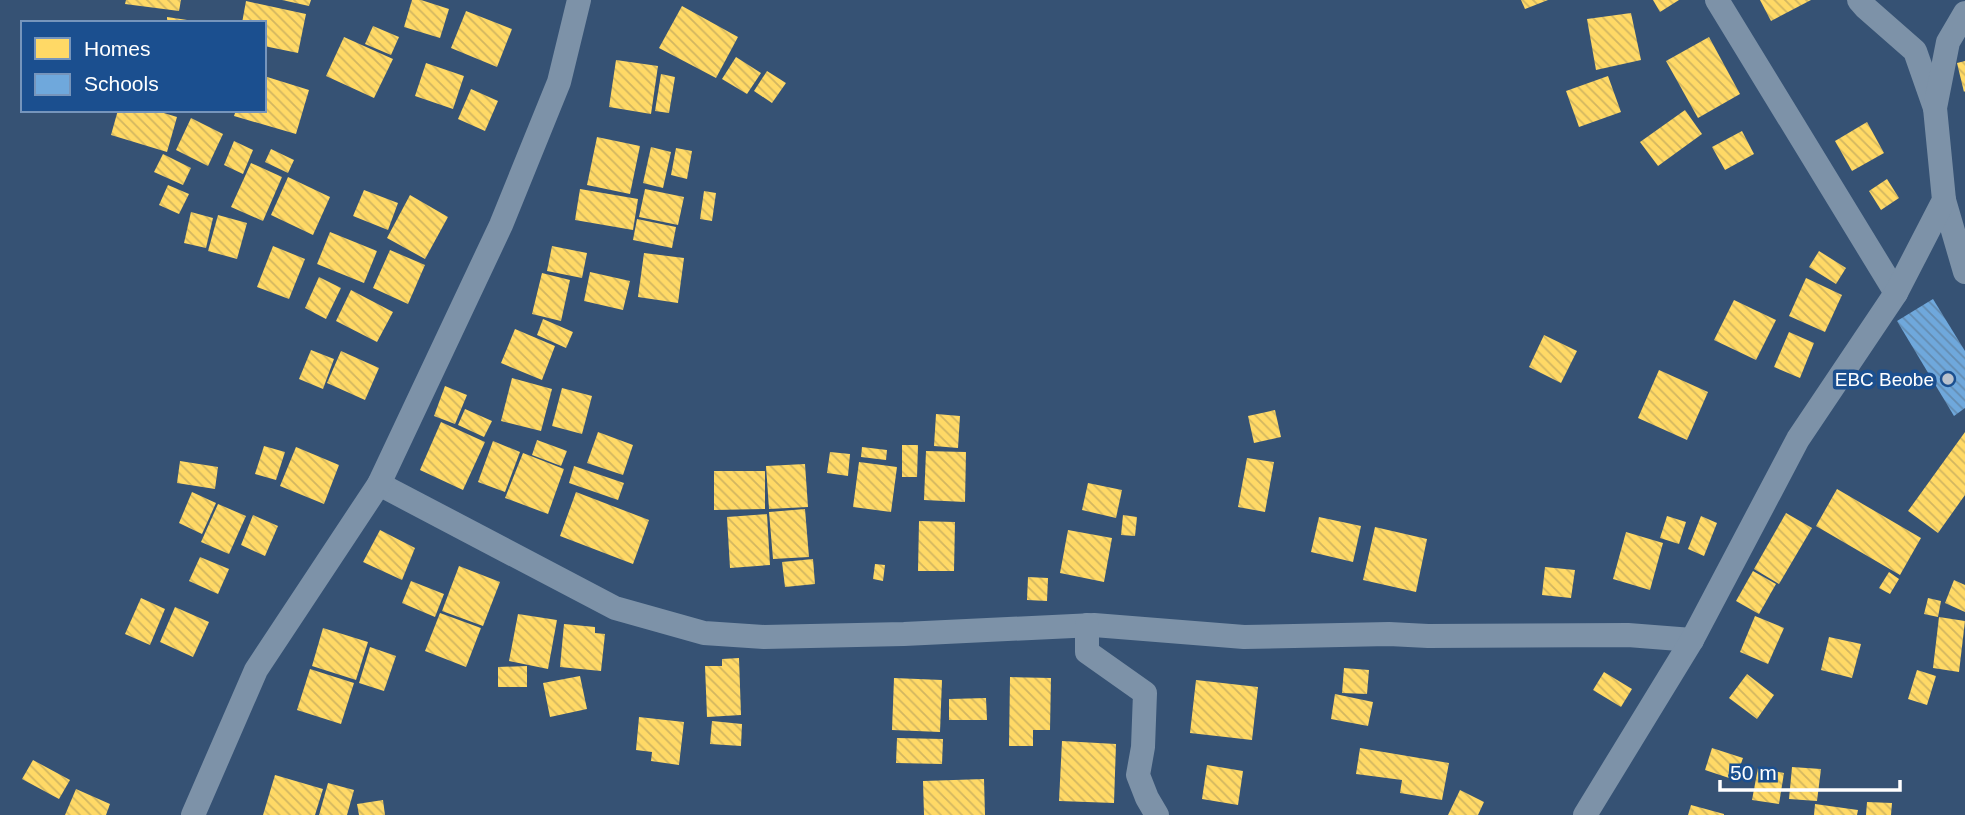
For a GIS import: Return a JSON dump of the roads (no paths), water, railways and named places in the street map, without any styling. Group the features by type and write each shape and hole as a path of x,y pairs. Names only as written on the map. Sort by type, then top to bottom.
{"street":[{"path":"193,815 256,670 379,484 501,225 559,82 579,0"},
{"path":"1717,0 1896,293"},
{"path":"1859,0 1915,51 1935,108 1944,200 1965,272"},
{"path":"1935,108 1948,42 1965,13"},
{"path":"1585,815 1692,640 1798,439 1896,293 1944,200"},
{"path":"379,484 615,608 704,633 778,637 904,635 1087,625 1244,637 1389,634 1628,635 1692,640"},
{"path":"1087,625 1087,652 1145,693 1143,747 1138,775 1157,815"}],"place":[{"name":"EBC Beobe","path":"1948,379"}]}
